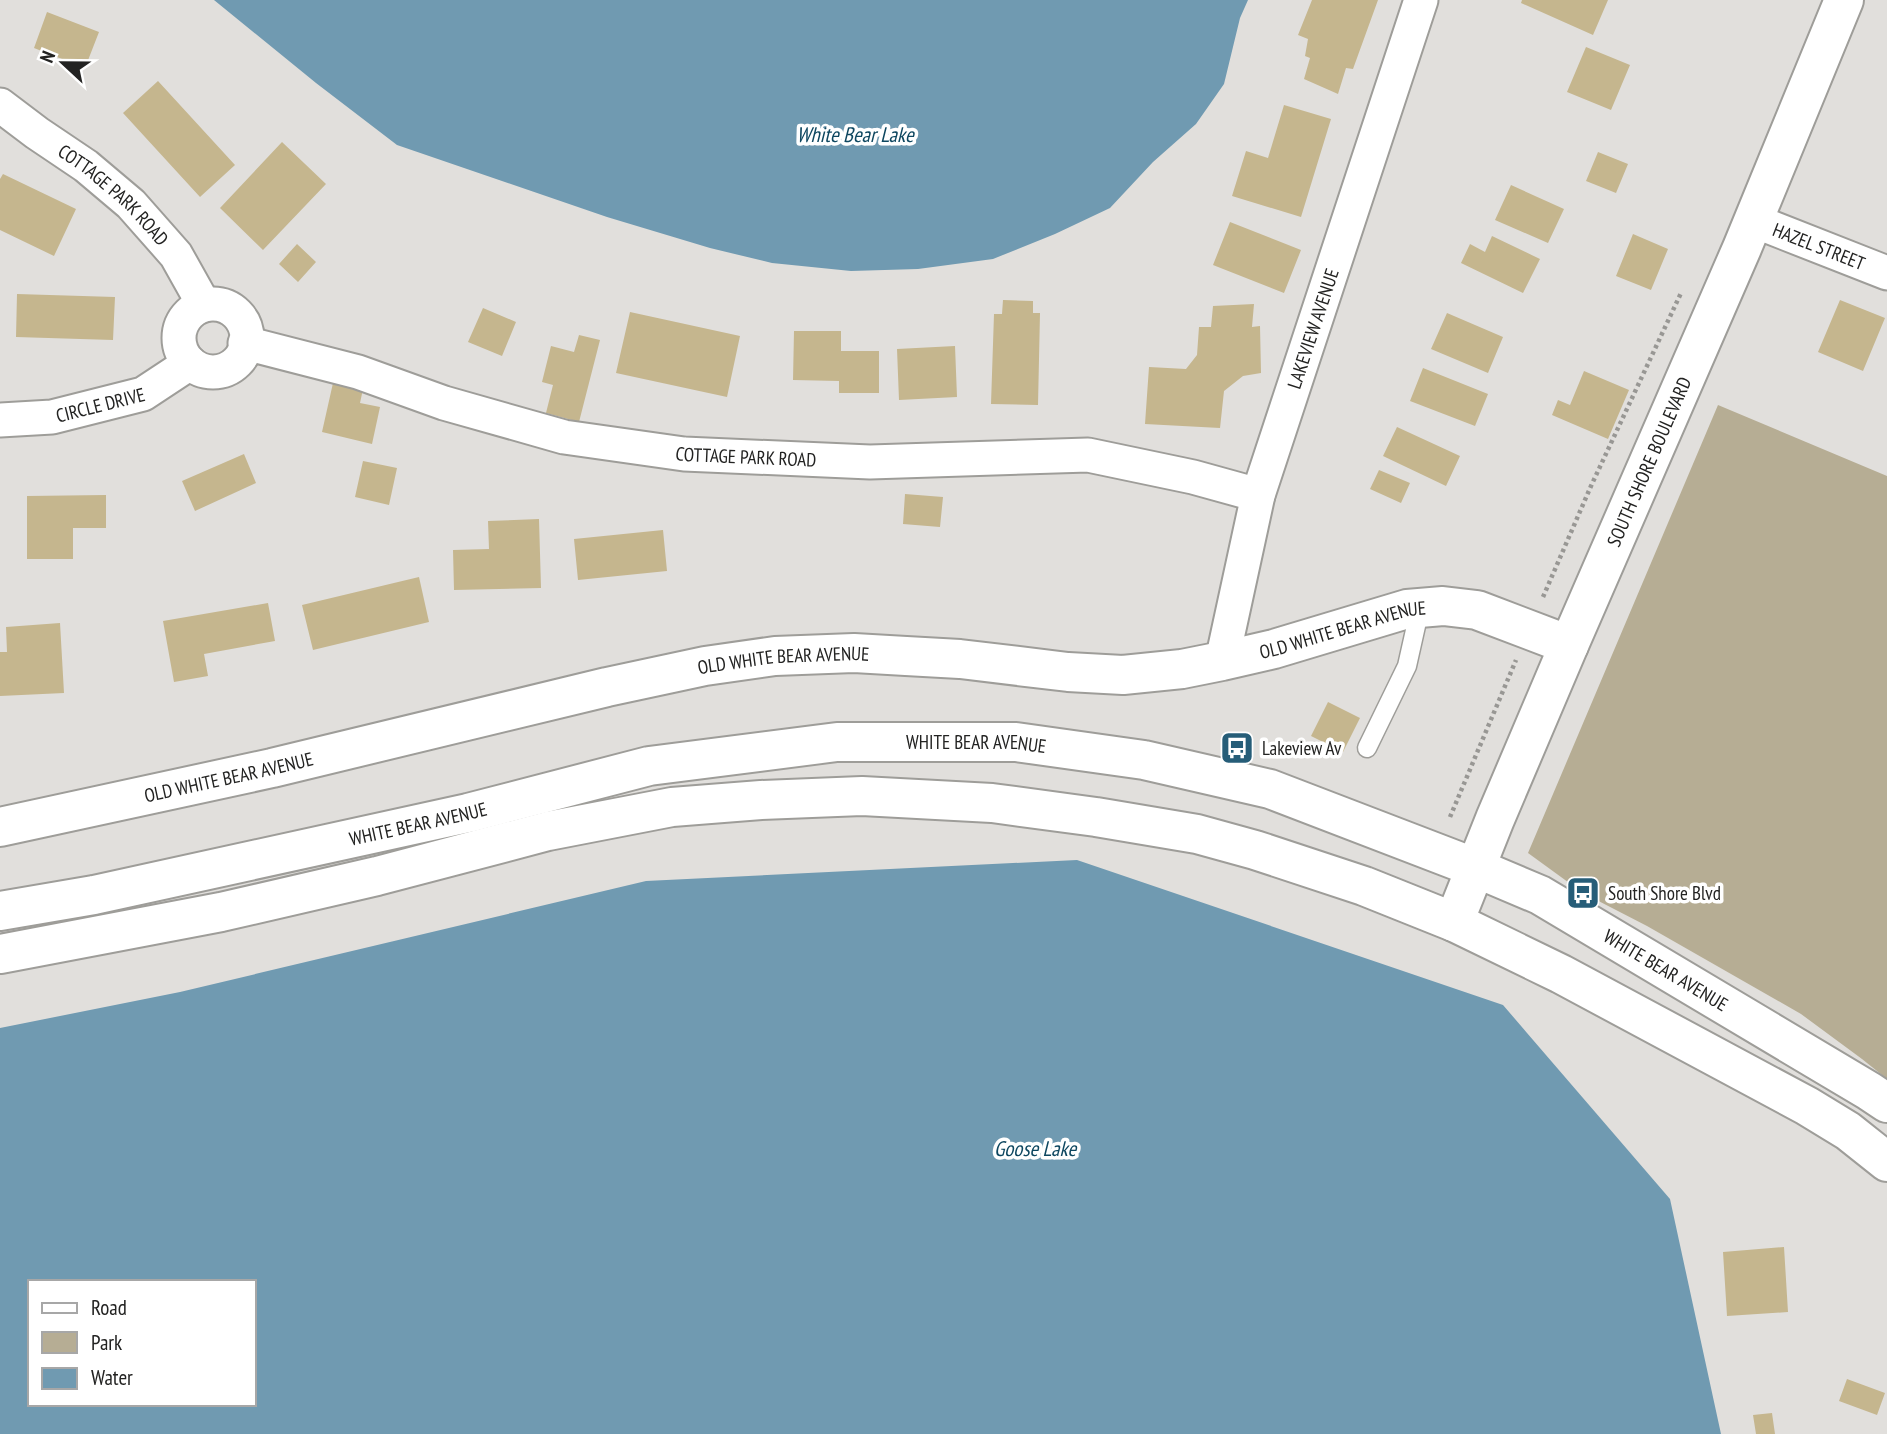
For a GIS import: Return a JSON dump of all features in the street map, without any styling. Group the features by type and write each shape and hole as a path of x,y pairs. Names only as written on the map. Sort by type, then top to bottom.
{"main road":[{"name":"SOUTH SHORE BOULEVARD","path":"1454,922 1569,645 1742,248 1844,0"},
{"name":"OLD WHITE BEAR AVENUE","path":"0,827 272,768 607,687 716,664 775,656 854,653 960,659 1068,672 1123,675 1182,669 1222,661 1274,649 1407,610 1443,606 1477,610 1569,645"},
{"name":"WHITE BEAR AVENUE","path":"0,911 108,892 455,816 649,766 837,742 1016,742 1144,760 1270,789 1476,868 1540,895 1887,1103"},
{"name":"WHITE BEAR AVENUE","path":"0,954 221,912 377,876 548,831 672,807 862,796 992,803 1197,834 1364,886 1454,922 1561,974 1807,1105 1848,1131 1887,1162"}],"street":[{"name":"LAKEVIEW AVENUE","path":"1222,661 1258,495 1421,0"},
{"name":"COTTAGE PARK ROAD","path":"0,105 86,166 131,204 176,255 204,305"},
{"name":"HAZEL STREET","path":"1752,220 1887,273"},
{"path":"219,304 237,314 244,323 246,343 244,352 237,361 220,372 208,372 190,363 183,354 179,342 180,331 193,310 204,305 219,304"},
{"name":"COTTAGE PARK ROAD","path":"246,343 358,372 444,403 564,437 684,454 870,462 1088,455 1193,477 1258,495"},
{"name":"CIRCLE DRIVE","path":"0,420 52,417 143,394 190,363"}],"lane":[{"path":"1367,748 1407,666 1420,608"}],"path":[{"path":"1450,817 1591,486 1684,285"}],"green space":[{"path":"1718,405 1887,476 1887,1079 1801,1014 1647,926 1583,893 1528,853"}],"water":[{"name":"White Bear Lake","path":"214,0 1248,0 1240,18 1224,84 1196,124 1153,162 1110,208 993,259 918,269 851,271 772,263 710,248 607,217 397,145"},
{"name":"Goose Lake","path":"1077,860 1503,1005 1670,1199 1721,1434 0,1434 0,1028 180,992 646,881"}],"building":[{"path":"1312,0 1378,0 1353,69 1346,68 1338,94 1304,79 1310,58 1305,56 1308,39 1298,35"},
{"path":"1522,0 1608,0 1593,35 1521,3"},
{"path":"47,12 99,32 85,68 34,48"},
{"path":"1586,47 1630,65 1611,110 1567,92"},
{"path":"158,81 235,165 200,197 123,113"},
{"path":"1284,105 1331,119 1301,217 1232,196 1246,151 1268,158"},
{"path":"282,142 326,184 263,250 220,208"},
{"path":"1598,152 1628,164 1616,193 1586,181"},
{"path":"3,174 76,209 54,256 0,230 0,179"},
{"path":"1511,185 1564,209 1548,243 1495,220"},
{"path":"1230,222 1301,250 1284,293 1213,265"},
{"path":"1633,234 1668,249 1651,290 1616,276"},
{"path":"1492,236 1540,259 1523,293 1461,263 1470,244 1485,252"},
{"path":"297,244 316,262 298,282 279,264"},
{"path":"17,294 115,297 113,340 16,337"},
{"path":"1003,300 1033,301 1033,313 1040,313 1038,405 991,404 994,314 1002,314"},
{"path":"1840,300 1885,318 1863,371 1818,352"},
{"path":"1254,304 1252,327 1260,326 1261,373 1243,376 1224,391 1220,428 1145,424 1149,367 1186,369 1197,355 1199,327 1211,327 1213,306"},
{"path":"483,308 516,322 502,356 468,342"},
{"path":"630,312 740,336 727,397 616,373"},
{"path":"1447,313 1503,337 1488,373 1431,349"},
{"path":"794,331 841,331 841,351 879,351 879,393 839,393 839,381 793,380"},
{"path":"579,335 600,340 579,422 546,413 553,385 542,382 551,346 574,352"},
{"path":"955,346 957,397 899,400 897,349"},
{"path":"1423,368 1488,394 1475,426 1410,401"},
{"path":"1584,371 1629,390 1608,439 1552,415 1558,400 1570,405"},
{"path":"333,383 363,389 360,403 380,407 372,444 322,432"},
{"path":"1397,427 1460,456 1446,486 1383,456"},
{"path":"244,454 256,483 195,511 182,481"},
{"path":"363,461 397,468 389,505 355,497"},
{"path":"1379,470 1410,483 1401,503 1370,489"},
{"path":"905,494 943,497 940,527 903,524"},
{"path":"106,495 106,528 73,528 73,559 27,559 27,496"},
{"path":"539,519 541,588 454,590 453,550 489,549 488,521"},
{"path":"663,530 667,571 578,580 574,539"},
{"path":"419,577 429,622 313,650 302,605"},
{"path":"268,603 275,641 204,654 208,676 174,682 163,621"},
{"path":"60,623 64,693 0,696 0,652 7,652 6,627"},
{"path":"1328,702 1360,718 1343,752 1311,736"},
{"path":"1784,1247 1788,1312 1727,1316 1723,1252"},
{"path":"1847,1379 1885,1393 1877,1415 1839,1401"},
{"path":"1772,1413 1775,1434 1756,1434 1753,1415"}],"place":[{"name":"Lakeview Av","path":"1237,748"},
{"name":"South Shore Blvd","path":"1583,893"}]}
